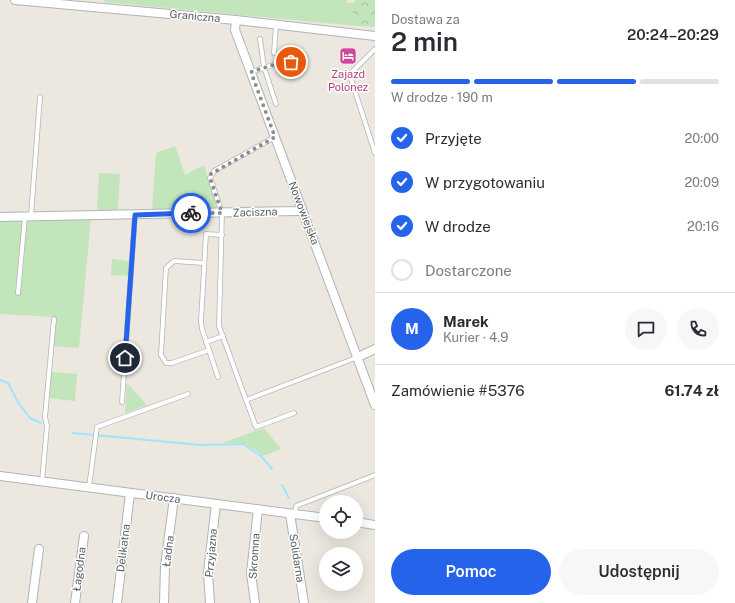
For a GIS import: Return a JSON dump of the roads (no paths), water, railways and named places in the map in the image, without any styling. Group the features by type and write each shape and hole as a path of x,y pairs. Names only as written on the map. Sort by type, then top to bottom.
{"street":[{"name":"Graniczna","path":"15,0 236,20 375,36"},
{"name":"Nowowiejska","path":"236,20 236,30 251,72 375,405"},
{"name":"Zaciszna","path":"0,217 222,213 297,211 302,209"},
{"path":"358,357 375,349"},
{"name":"Urocza","path":"0,476 319,517"},
{"name":"Delikatna","path":"116,603 130,493"},
{"name":"Ładna","path":"164,603 166,566 174,498"},
{"name":"Przyjazna","path":"210,603 208,572 216,504"},
{"name":"Skromna","path":"255,603 251,573 258,510"},
{"name":"Solidarna","path":"293,514 304,603"},
{"path":"363,523 375,525"},
{"name":"Łagodna","path":"75,603 84,536"},
{"path":"32,603 39,549"}],"lane":[{"path":"274,52 276,25"},
{"path":"260,39 264,68 276,104"},
{"path":"375,50 354,70 351,79 375,153"},
{"path":"251,72 291,62"},
{"path":"18,293 28,217 40,98"},
{"path":"275,137 211,174 210,178 222,213 219,320 222,336 256,427 294,414"},
{"path":"122,402 135,215"},
{"path":"218,377 202,328 206,234 222,235"},
{"path":"204,263 174,261 166,268 160,355 166,363 172,363 209,350"},
{"path":"42,482 47,426 45,416 54,319"},
{"path":"206,342 222,336"},
{"path":"246,400 358,357"},
{"path":"89,488 96,428 188,394"},
{"path":"293,514 296,506 375,475"}],"waterway":[{"path":"0,380 8,383 19,404 30,418 41,423"},
{"path":"73,433 201,445 243,444 261,456 272,469"},
{"path":"282,485 289,498"},
{"path":"295,519 301,560"}],"place":[{"name":"Zajazd Polonez","path":"348,56"}]}
